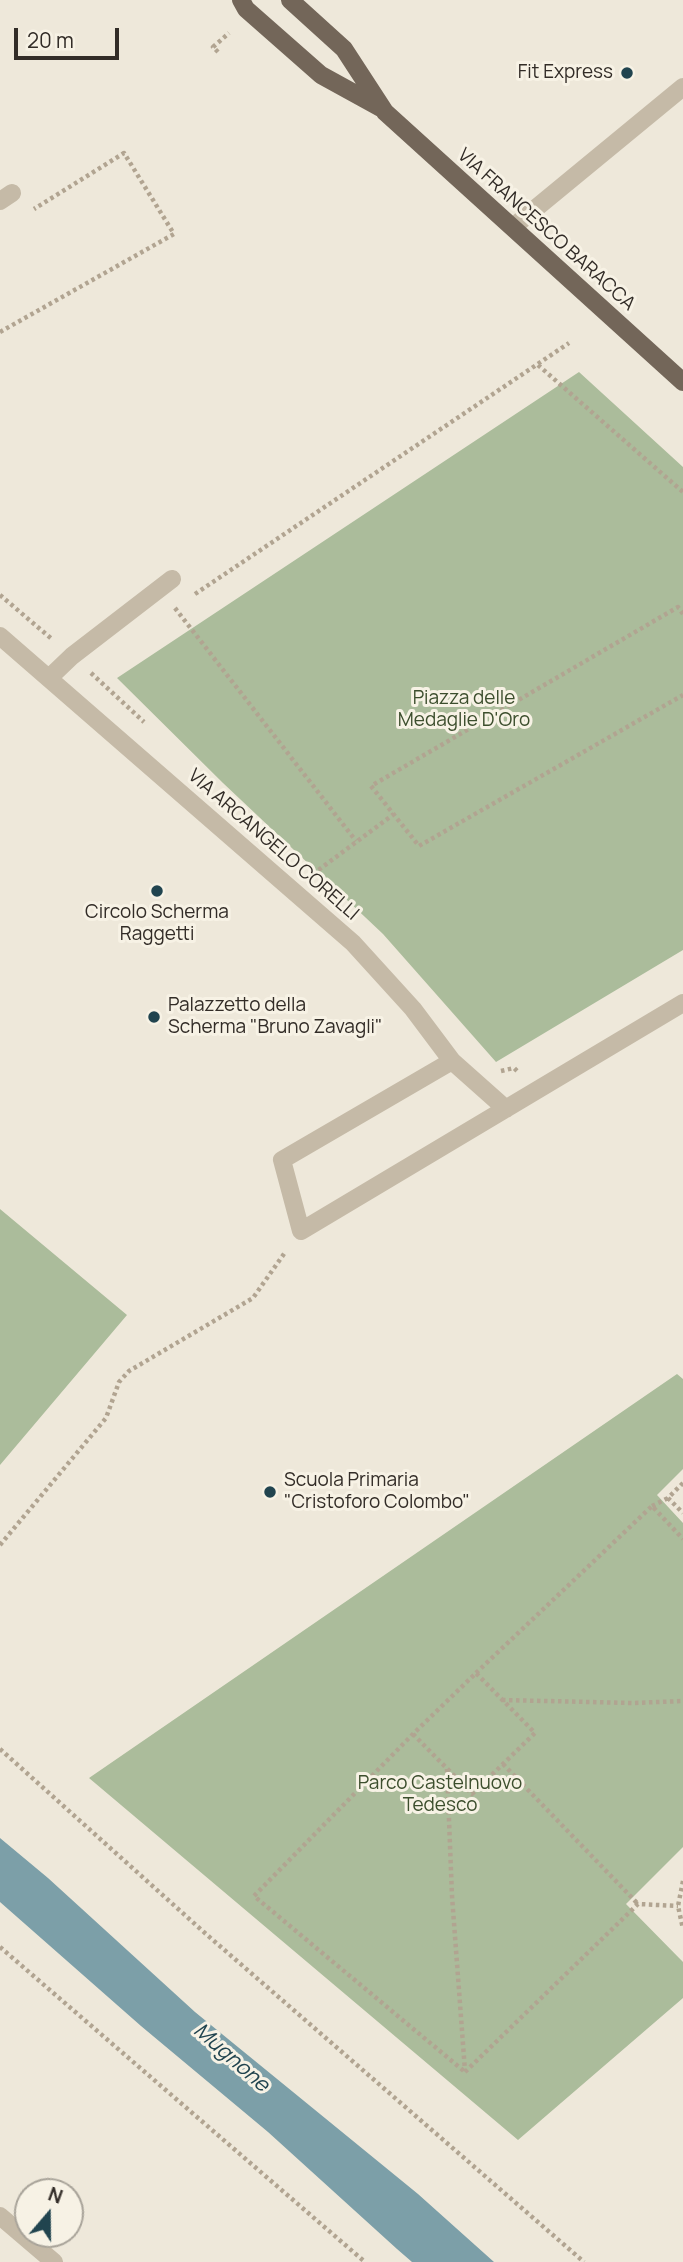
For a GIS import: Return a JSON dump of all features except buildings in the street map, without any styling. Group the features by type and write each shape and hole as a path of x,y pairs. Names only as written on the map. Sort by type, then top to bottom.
{"main road":[{"name":"VIA FRANCESCO BARACCA","path":"241,0 246,9 321,75 382,109 683,382"},
{"name":"VIA FRANCESCO BARACCA","path":"290,0 344,49 382,109"}],"street":[{"path":"513,227 683,87"},
{"path":"49,678 72,656 172,579"},
{"name":"VIA ARCANGELO CORELLI","path":"0,636 353,943 414,1009 452,1061 506,1109"},
{"path":"452,1061 282,1160 301,1231 683,1003"},
{"path":"0,2216 54,2262"}],"path":[{"path":"218,52 213,47 229,33"},
{"path":"0,332 174,234 124,153 27,213 6,197"},
{"path":"186,600 569,343"},
{"path":"538,365 683,492"},
{"path":"164,615 175,607 356,841"},
{"path":"683,614 678,607 371,786 419,846 683,695"},
{"path":"306,879 394,814"},
{"path":"0,1545 106,1418 119,1382 129,1371 253,1298 301,1231"},
{"path":"465,2072 254,1896 476,1673 652,1506 668,1498 683,1483"},
{"path":"668,1498 683,1513"},
{"path":"652,1506 683,1539"},
{"path":"413,1734 472,1794 503,1764 535,1733 476,1673"},
{"path":"502,1700 633,1703 683,1701"},
{"path":"0,1749 206,1934 584,2262"},
{"path":"503,1764 638,1903 678,1906"},
{"path":"447,1768 452,1896 465,2072"},
{"path":"683,1881 678,1906 683,1929"},
{"path":"465,2072 638,1903"},
{"path":"0,1947 365,2262"}],"green space":[{"name":"Piazza delle Medaglie D'Oro","path":"579,372 683,467 683,950 496,1062 383,934 223,783 117,678"},
{"path":"0,1209 127,1315 0,1465"},
{"name":"Parco Castelnuovo Tedesco","path":"677,1374 683,1379 683,1469 657,1495 683,1523 683,1847 626,1904 683,1962 683,1998 518,2140 89,1778"}],"water":[{"name":"Mugnone","path":"0,1838 48,1878 195,2012 418,2194 494,2262 412,2262 268,2132 141,2026 0,1902"}],"place":[{"name":"Fit Express","path":"627,73"},
{"name":"Circolo Scherma Raggetti","path":"157,891"},
{"name":"Palazzetto della Scherma \"Bruno Zavagli\"","path":"154,1017"},
{"name":"Scuola Primaria \"Cristoforo Colombo\"","path":"270,1492"}]}
